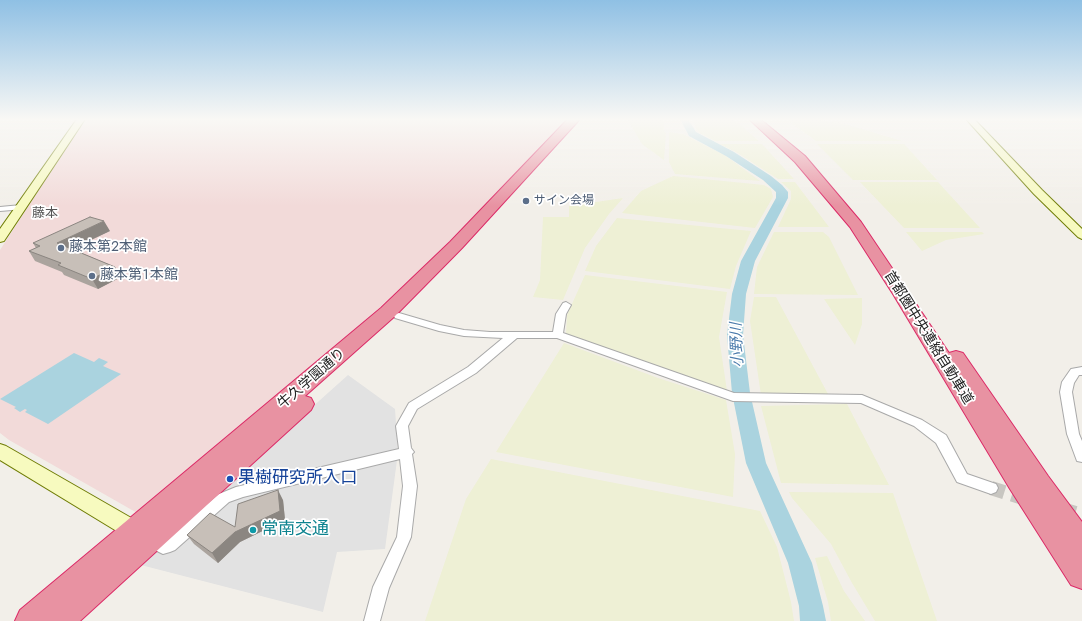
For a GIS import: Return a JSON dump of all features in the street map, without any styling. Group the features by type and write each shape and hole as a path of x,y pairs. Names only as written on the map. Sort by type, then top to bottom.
{"highway":[{"name":"牛久学園通り","path":"57,621 142,535 388,312 456,245 547,148"},
{"name":"牛久学園通り","path":"31,621 142,535 332,378 399,316 467,247 557,148"},
{"name":"首都圏中央連絡自動車道","path":"787,148 800,159 856,225 902,294 1015,474 1082,575"},
{"name":"首都圏中央連絡自動車道","path":"797,148 811,160 847,198 869,226 1009,438 1082,545"}],"street":[{"path":"0,238 61,148"},
{"path":"997,148 1038,192 1082,235"},
{"path":"0,209 21,207"},
{"path":"558,335 561,314 566,305"},
{"path":"399,316 440,328 464,333 558,335 733,397 862,398 918,423 941,439 962,478 991,488"},
{"path":"372,621 381,587 404,537 410,486 407,452 402,426 413,406 472,370 514,334"},
{"path":"1082,371 1075,372 1068,382 1066,392 1073,434 1082,457"},
{"path":"0,451 163,547 170,545 224,498 242,491 407,452"}],"shaded area":[{"path":"65,148 540,148 433,258 379,308 139,514 9,440 0,433 0,250"},
{"path":"348,375 395,409 398,453 385,549 337,552 323,612 137,564"}],"green space":[{"path":"647,148 665,148 664,160"},
{"path":"669,148 710,148 726,156 760,181 675,174 669,162"},
{"path":"727,148 766,148 794,179 778,179"},
{"path":"821,148 908,148 937,180 853,180"},
{"path":"673,176 764,185 771,189 773,197 755,228 622,213 641,191"},
{"path":"781,182 795,182 829,227 778,227 791,199 791,191"},
{"path":"860,182 938,182 980,228 904,228"},
{"path":"623,198 609,214 585,248 563,300 533,297 540,280 543,217 569,217 569,206"},
{"path":"617,218 751,231 736,266 730,289 585,271 596,246"},
{"path":"774,232 823,232 829,237 858,295 754,294 757,267"},
{"path":"906,232 982,232 984,234 946,240 922,251"},
{"path":"585,275 727,292 719,337 727,391 566,334 567,315"},
{"path":"754,297 776,297 828,394 761,395 750,321"},
{"path":"862,298 862,324 855,345 824,299"},
{"path":"564,343 658,378 726,400 735,454 733,497 496,452"},
{"path":"847,404 889,485 781,483 761,406"},
{"path":"491,459 760,511 777,547 791,602 794,621 425,621 466,499"},
{"path":"789,492 893,493 937,621 875,621 831,544 792,498"},
{"path":"827,556 844,591 865,621 831,621 828,602 815,558"}],"water":[{"path":"74,353 94,362 99,358 108,362 103,366 121,374 48,424 25,412 27,410 25,409 20,412 14,408 16,407 0,399"}],"building":[{"path":"90,217 104,221 57,243 115,267 92,279 58,265 61,263 29,251 40,246 33,243"},
{"path":"278,490 280,511 235,532 212,553 187,535 210,513 235,527 238,504"}],"waterway":[{"name":"小野川","path":"719,148 767,178 782,192 782,198 748,261 739,294 735,335 741,393 756,463 800,563 811,606 813,621"}],"tunnel":[{"path":"991,488 1026,499"},
{"path":"1062,509 1082,515"}],"place":[{"name":"サイン会場","path":"526,201"},
{"name":"藤本第2本館","path":"61,248"},
{"name":"藤本第１本館","path":"92,276"},
{"name":"果樹研究所入口","path":"230,479"},
{"name":"常南交通","path":"253,530"}],"district":[{"name":"藤本","path":"45,214"}]}
